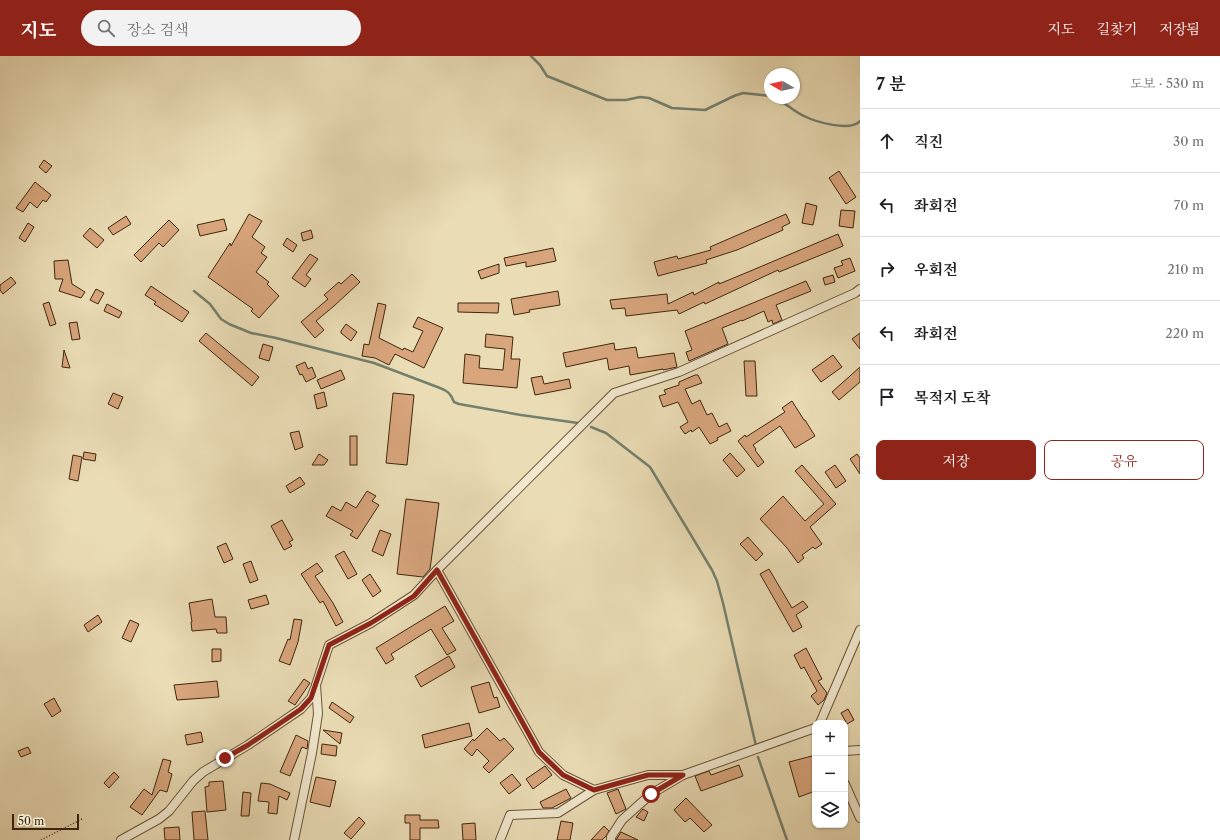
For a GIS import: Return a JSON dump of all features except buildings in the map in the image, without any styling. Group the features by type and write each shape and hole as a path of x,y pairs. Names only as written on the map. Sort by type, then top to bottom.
{"street":[{"path":"121,840 159,820 169,811 193,781 203,772 248,745 301,709 311,698 329,645 371,623 414,596 437,570 614,393 679,372 839,300 860,289"},
{"path":"839,300 860,297"},
{"path":"437,570 539,752 563,775 594,790"},
{"path":"821,720 860,630"},
{"path":"294,840 312,753 318,714 316,685"},
{"path":"611,840 622,820 651,794 683,775 812,729"},
{"path":"848,751 860,750"},
{"path":"500,840 510,815 558,813 594,790 648,775 683,775"},
{"path":"848,791 860,818"}],"path":[{"path":"41,840 82,819"}],"waterway":[{"path":"531,56 540,65 547,76 607,100 626,100 640,97 649,98 672,108 705,110 743,93 764,95"},
{"path":"786,104 800,114 824,123 849,126 860,121"},
{"path":"194,291 210,304 221,319 251,333 374,363 443,389 449,393 454,402 459,404 578,423"},
{"path":"591,427 606,433 650,467 712,570 717,581 723,603 756,746"},
{"path":"758,757 787,840"}],"route":[{"path":"225,758 248,745 301,709 311,698 329,645 371,623 414,596 437,570 539,752 563,775 594,790 648,775 683,775 651,794"}]}
